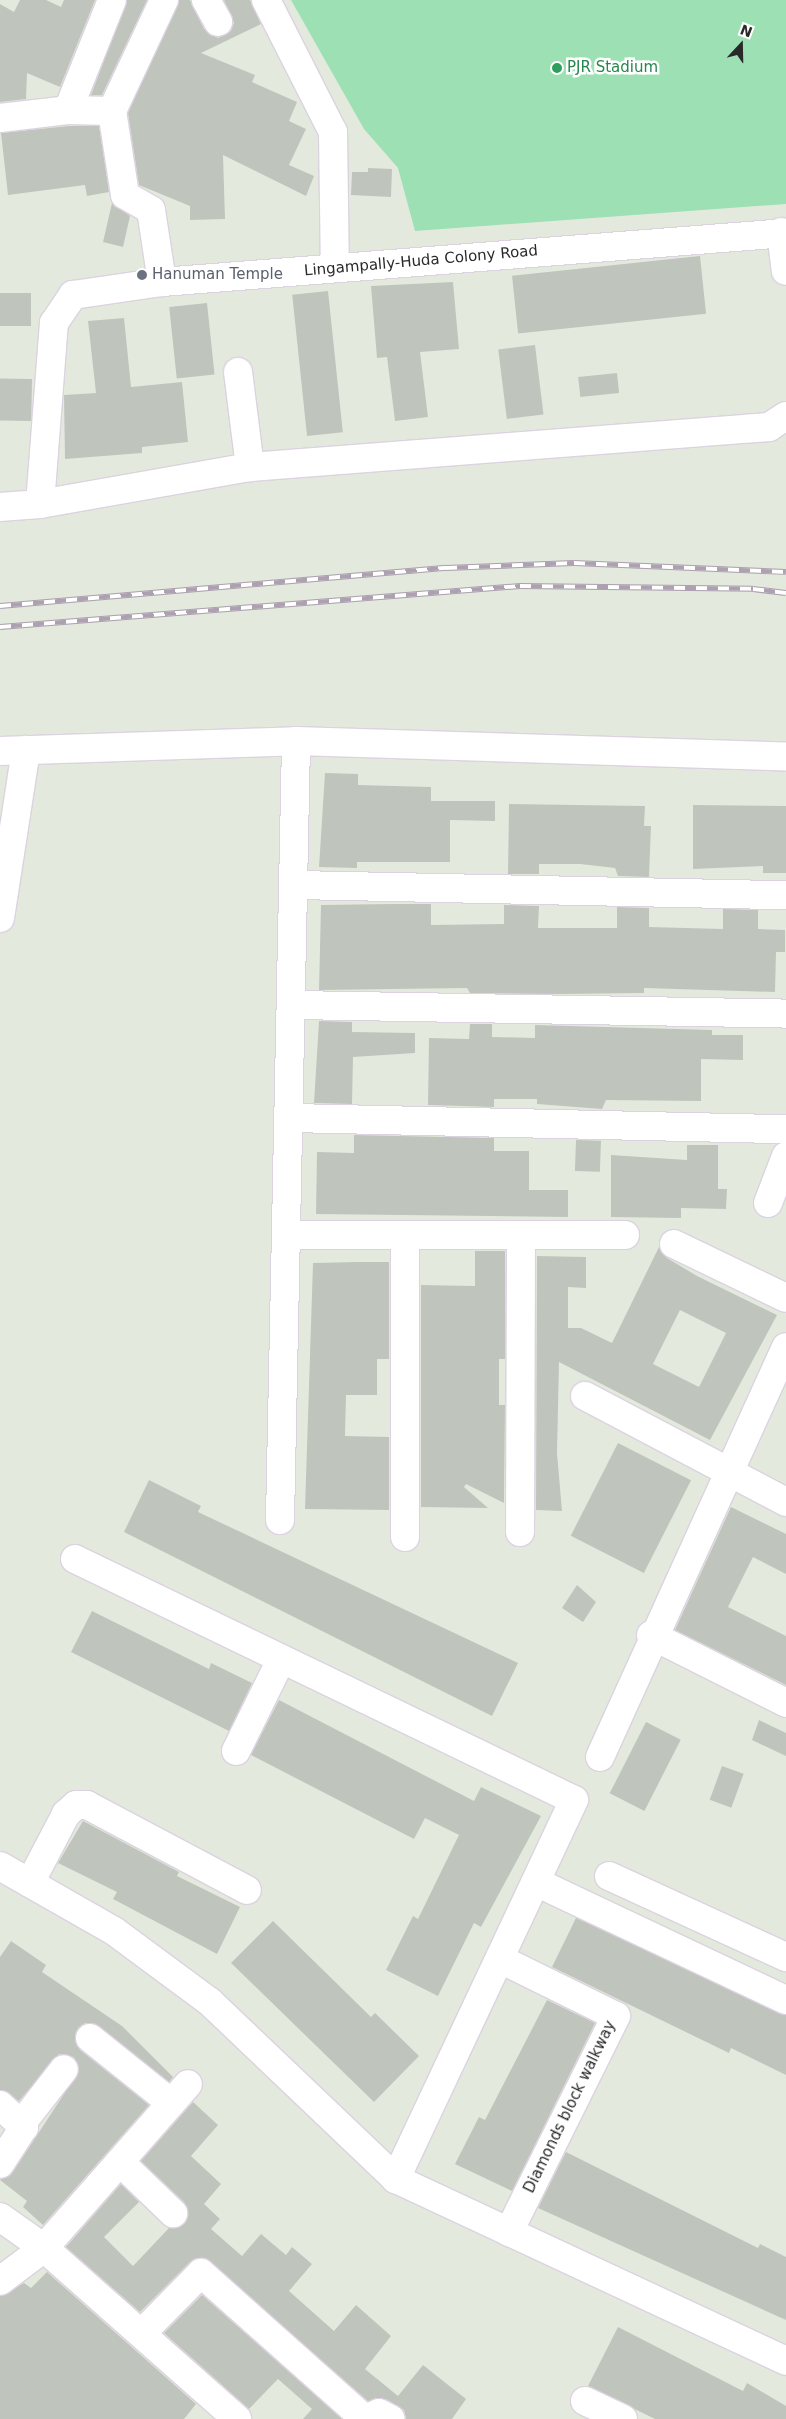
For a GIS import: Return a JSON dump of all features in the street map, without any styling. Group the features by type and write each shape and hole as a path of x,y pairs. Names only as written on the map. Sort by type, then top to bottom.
{"street":[{"path":"68,110 112,0"},
{"path":"162,282 151,210 125,195 112,111 164,0"},
{"path":"266,0 333,132 335,268"},
{"path":"0,118 68,110 112,111"},
{"path":"783,232 786,271"},
{"name":"Lingampally-Huda Colony Road","path":"40,504 54,323 63,305 73,295 162,282 783,232"},
{"path":"238,372 250,467"},
{"path":"0,507 40,504 250,467 768,427 786,416"},
{"path":"280,1520 294,1005 296,740"},
{"path":"0,918 13,751 296,740 786,756"},
{"path":"296,885 786,894"},
{"path":"294,1005 786,1014"},
{"path":"291,1118 786,1129"},
{"path":"768,1203 786,1156"},
{"path":"289,1235 521,1238 625,1236"},
{"path":"405,1236 405,1537"},
{"path":"520,1532 521,1238"},
{"path":"674,1244 786,1298"},
{"path":"600,1756 652,1635 728,1473 779,1381 786,1347"},
{"path":"585,1396 786,1502"},
{"path":"75,1559 574,1800 396,2179"},
{"path":"652,1635 786,1703"},
{"path":"236,1751 282,1660"},
{"path":"30,1883 66,1814 76,1805 87,1806 248,1890"},
{"path":"0,1866 114,1931 210,2002 396,2179 786,2361"},
{"path":"609,1876 786,1957"},
{"path":"536,1882 786,2000"},
{"name":"Diamonds block walkway","path":"500,1959 616,2016 509,2232"},
{"path":"0,2281 44,2248 179,2094 90,2038"},
{"path":"22,2123 64,2069"},
{"path":"0,2105 22,2123 24,2130 0,2164"},
{"path":"120,2162 173,2213"},
{"path":"0,2217 44,2248 237,2419"},
{"path":"142,2333 201,2272 365,2419 379,2413 391,2419"},
{"path":"585,2401 623,2419"}],"green space":[{"name":"PJR Stadium","path":"291,0 786,0 786,204 415,231 398,168 364,129"}],"building":[{"path":"20,0 46,0 61,7 64,0 95,0 60,87 27,73 26,99 0,102 0,4 14,12"},
{"path":"127,0 147,0 102,95 91,95"},
{"path":"179,0 190,0 204,29 218,38 231,31 234,23 224,0 250,0 261,24 201,53 255,75 252,82 297,102 289,121 306,129 289,165 314,176 306,196 223,155 225,219 190,220 190,206 139,185 128,113"},
{"path":"69,126 99,126 109,192 87,196 85,185 8,195 1,133"},
{"path":"368,168 392,169 391,197 351,195 352,172 368,172"},
{"path":"112,203 130,216 123,247 103,242"},
{"path":"700,256 706,314 518,333 512,276"},
{"path":"453,282 459,349 420,352 428,417 395,421 387,357 377,358 371,286"},
{"path":"328,291 343,432 307,436 292,295"},
{"path":"0,293 31,293 31,326 0,326"},
{"path":"207,303 215,375 177,379 169,307"},
{"path":"124,318 131,387 182,382 188,442 142,447 142,453 65,459 64,395 96,393 88,321"},
{"path":"535,345 544,414 507,419 498,350"},
{"path":"617,373 619,393 580,397 578,377"},
{"path":"0,378 32,379 31,421 0,420"},
{"path":"325,773 358,774 358,785 431,787 431,801 495,801 495,821 450,820 450,862 357,862 357,868 319,867"},
{"path":"509,804 645,806 644,826 651,826 649,877 618,876 615,868 580,864 539,864 539,874 508,874"},
{"path":"693,805 786,806 786,873 763,873 763,866 693,869"},
{"path":"431,904 431,925 504,924 504,905 539,906 538,928 617,928 617,907 649,908 649,927 723,929 723,909 758,910 758,929 785,930 785,952 776,952 775,992 644,988 644,993 560,994 470,993 467,988 319,990 321,905"},
{"path":"319,1021 352,1022 352,1032 415,1033 415,1053 353,1057 352,1104 314,1103"},
{"path":"470,1024 492,1024 492,1037 535,1038 535,1025 712,1030 712,1035 743,1035 743,1060 701,1059 701,1101 606,1100 602,1109 537,1104 537,1099 494,1099 494,1107 428,1105 429,1038 469,1039"},
{"path":"354,1135 494,1138 494,1151 529,1151 529,1190 568,1190 568,1217 316,1214 317,1152 354,1153"},
{"path":"576,1140 601,1141 600,1172 575,1171"},
{"path":"687,1145 718,1145 718,1189 727,1189 726,1209 681,1208 681,1218 611,1217 611,1155 687,1160"},
{"path":"659,1247 667,1258 697,1276 777,1315 710,1440 559,1362 557,1453 562,1511 536,1510 537,1256 586,1257 586,1288 568,1287 568,1328 581,1328 612,1343","holes":["680,1310 726,1333 699,1387 653,1364"]},
{"path":"475,1251 505,1251 505,1359 499,1359 499,1405 505,1405 504,1503 466,1484 464,1487 488,1508 421,1507 421,1285 475,1286"},
{"path":"389,1262 389,1359 377,1359 377,1395 346,1395 345,1436 389,1437 389,1510 305,1509 313,1263"},
{"path":"618,1443 691,1480 644,1573 571,1536"},
{"path":"149,1480 201,1506 198,1512 518,1663 492,1716 124,1532"},
{"path":"731,1507 786,1534 786,1574 753,1557 728,1607 786,1636 786,1685 675,1630"},
{"path":"577,1585 596,1602 583,1622 562,1608"},
{"path":"92,1611 209,1669 211,1663 252,1683 229,1731 71,1652"},
{"path":"279,1700 474,1801 481,1787 541,1816 481,1927 474,1923 438,1996 386,1970 413,1916 418,1919 459,1835 425,1818 414,1839 251,1755"},
{"path":"759,1720 786,1733 786,1756 752,1740"},
{"path":"646,1722 681,1740 644,1811 610,1793"},
{"path":"722,1766 744,1774 731,1808 710,1800"},
{"path":"83,1821 179,1872 177,1876 240,1907 217,1954 113,1899 117,1892 58,1863"},
{"path":"576,1918 786,2015 786,2075 731,2048 729,2053 552,1967"},
{"path":"273,1921 371,2017 375,2013 419,2056 374,2102 231,1963"},
{"path":"11,1941 46,1965 42,1972 122,2026 173,2077 169,2082 99,2026 85,2023 78,2028 75,2036 80,2050 149,2105 43,2225 23,2207 27,2201 0,2180 13,2172 79,2071 74,2057 59,2054 19,2101 0,2090 0,1957"},
{"path":"547,2000 595,2023 512,2191 455,2164 479,2117 485,2120"},
{"path":"193,2102 218,2125 191,2156 221,2184 204,2204 220,2219 211,2229 242,2256 261,2234 286,2255 292,2247 312,2264 289,2291 334,2331 356,2305 391,2336 365,2369 398,2396 423,2365 466,2399 452,2419 406,2419 404,2410 386,2399 368,2401 205,2258 190,2262 140,2312 66,2247 121,2184 139,2202 104,2237 133,2266 169,2228 185,2223 188,2209 184,2202 141,2161"},
{"path":"566,2152 758,2248 760,2244 786,2257 786,2320 538,2208"},
{"path":"47,2272 196,2404 184,2419 0,2419 0,2296 24,2283 31,2288"},
{"path":"202,2295 342,2419 303,2419 312,2409 278,2379 249,2409 164,2333"},
{"path":"618,2327 743,2391 747,2383 786,2406 786,2419 655,2419 588,2386"}],"railway":[{"path":"0,606 446,568 574,563 786,572"},
{"path":"0,627 520,586 753,589 786,593"}],"place":[{"name":"PJR Stadium","path":"557,68"},
{"name":"Hanuman Temple","path":"142,275"}]}
